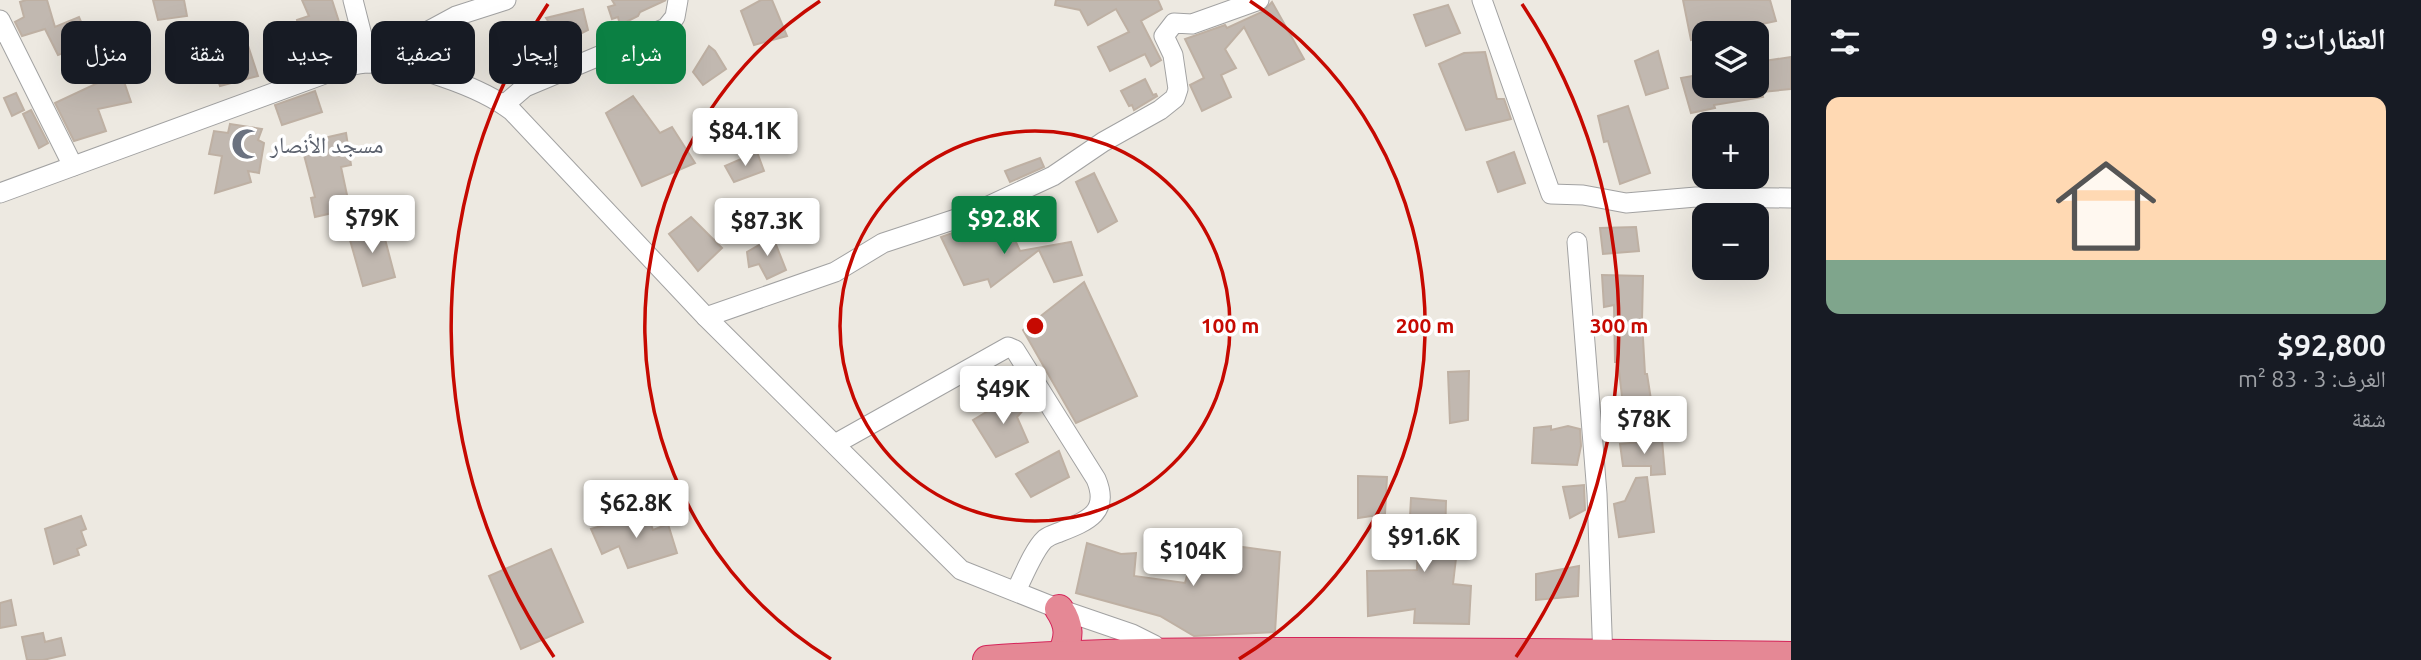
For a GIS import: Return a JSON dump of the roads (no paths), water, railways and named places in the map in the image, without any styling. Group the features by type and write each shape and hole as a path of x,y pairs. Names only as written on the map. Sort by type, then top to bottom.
{"highway":[{"path":"1059,609 1066,619 1068,631 1067,644 1061,654"},
{"path":"987,660 1061,654 1791,656"}],"street":[{"path":"352,0 369,63"},
{"path":"369,63 456,16 506,0"},
{"path":"504,105 525,87 666,28 676,17 678,0"},
{"path":"706,317 835,272 883,243 971,214 1053,176 1175,98 1178,89 1173,55 1164,36 1174,23 1192,24 1259,0"},
{"path":"1482,0 1551,194 1583,195 1626,203 1696,197 1791,198"},
{"path":"0,20 73,166"},
{"path":"0,193 341,68 369,63 400,66 430,73 496,99 706,317 961,570 1059,609 1132,634 1164,656"},
{"path":"1577,242 1597,494 1603,657"},
{"path":"835,444 1000,350 1008,347 1015,350 1096,480 1102,503 1095,513 1077,525 1043,541 1016,591"}],"place":[{"name":"مسجد الأنصار","path":"247,144"}]}
